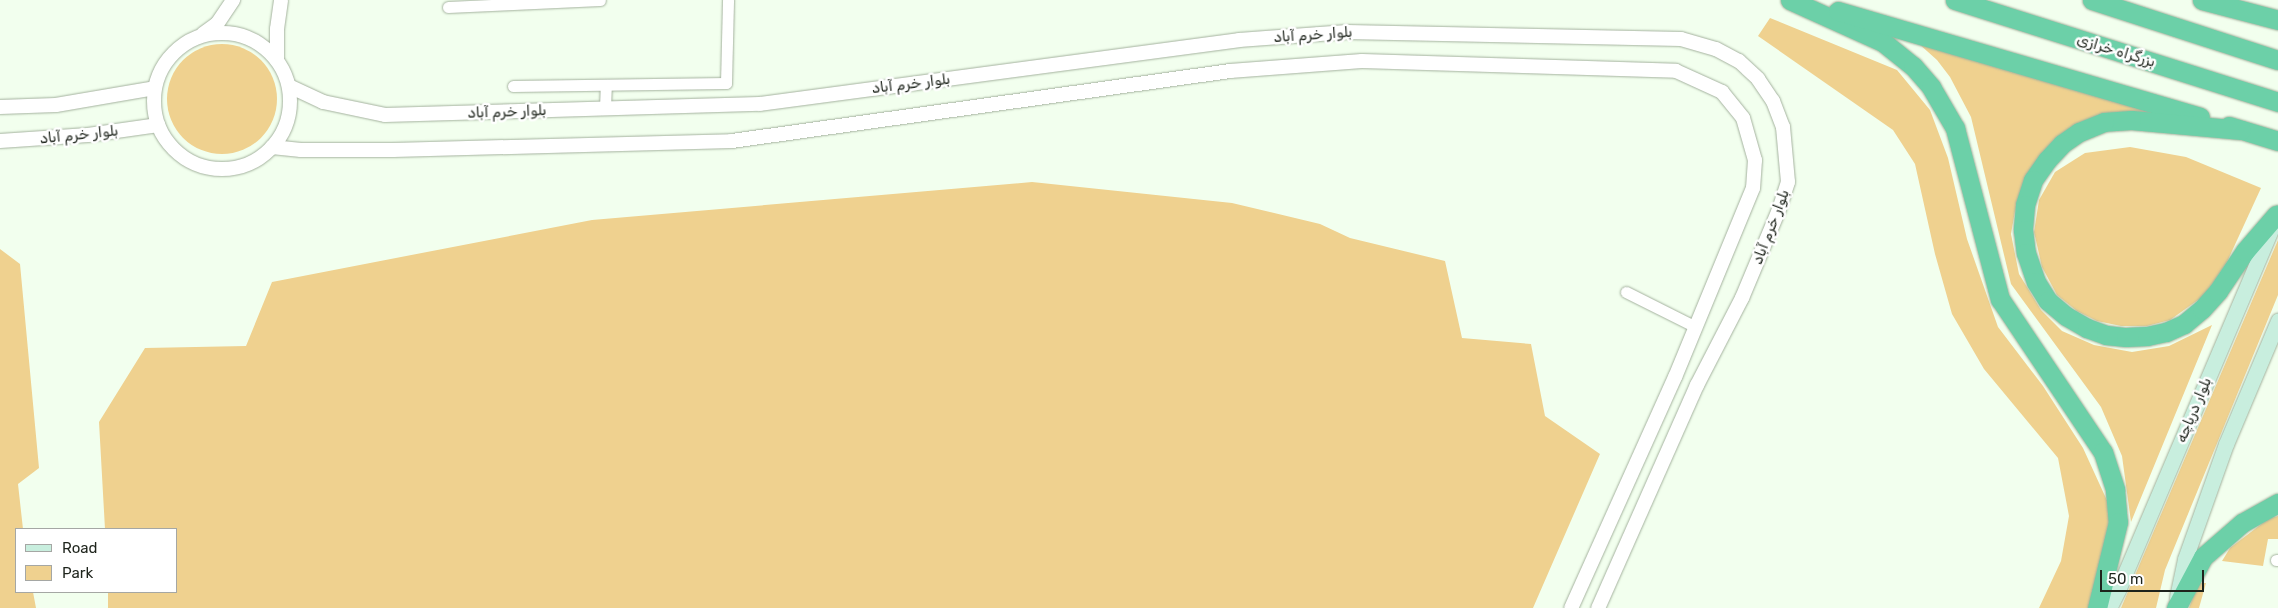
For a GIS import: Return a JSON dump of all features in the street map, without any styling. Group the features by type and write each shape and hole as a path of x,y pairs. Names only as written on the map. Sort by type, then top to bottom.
{"highway":[{"path":"1790,0 1883,42 1913,66 1931,88 1955,128 2000,299 2103,452 2115,490 2118,522 2098,608"},
{"path":"1800,0 2278,141"},
{"name":"بزرگراه خرازی","path":"1955,0 2278,102"},
{"path":"2092,0 2274,58"},
{"path":"2202,0 2278,18"},
{"path":"2243,0 2278,18"},
{"path":"2241,130 2131,120 2104,122 2080,132 2062,144 2047,160 2033,180 2025,205 2023,230 2026,253 2036,282 2054,306 2066,316 2087,328 2106,335 2126,337 2147,336 2166,332 2184,324 2218,292 2245,250 2277,213"},
{"path":"2175,608 2203,557 2242,523 2278,503"}],"main road":[{"name":"بلوار دریاچه","path":"2109,608 2277,213"},
{"path":"2175,608 2185,560 2226,444 2278,321"}],"street":[{"path":"201,36 222,33 243,36 262,45 277,60 289,86 290,108 285,129 272,147 254,161 232,169 209,168 187,160 170,145 158,125 154,107 155,88 160,71 170,56 184,44 201,36 217,24 233,0"},
{"path":"277,60 277,29 281,0"},
{"path":"448,7 600,0"},
{"path":"726,105 728,0"},
{"name":"بلوار خرم آباد","path":"289,86 323,102 385,116 760,104 1239,40 1347,32 1681,39 1716,49 1739,61 1758,79 1773,101 1783,127 1788,182 1778,212 1742,298 1697,385 1598,608"},
{"name":"بلوار خرم آباد","path":"272,147 301,150 393,150 732,141 1230,71 1362,61 1676,71 1722,92 1743,118 1755,160 1752,188 1675,377 1572,608"},
{"path":"513,86 726,84"},
{"path":"605,109 606,85"},
{"path":"0,108 56,105 155,88"},
{"name":"بلوار خرم آباد","path":"0,141 88,135 158,125"},
{"path":"1626,292 1696,327"},
{"path":"1675,377 1697,385"}],"green space":[{"path":"1770,18 1897,70 1930,110 1948,158 1967,239 1998,327 2043,386 2083,448 2110,507 2105,567 2089,608 2039,608 2061,561 2069,516 2058,458 1984,369 1952,314 1935,254 1915,164 1893,130 1758,36"},
{"path":"1909,35 2177,117 2113,113 2022,190 2015,211 2011,234 2019,274 2041,310 2062,331 2094,345 2132,352 2169,346 2212,325 2131,522 2122,456 2101,407 2011,284 1971,117 1950,77 1937,60"},
{"path":"222,44 243,48 261,60 273,78 277,99 273,120 261,138 243,150 222,154 201,150 183,138 171,120 167,99 171,78 183,60 201,48"},
{"path":"2130,147 2186,157 2261,188 2227,262 2205,295 2170,320 2147,326 2121,326 2097,321 2077,311 2057,295 2042,267 2034,232 2039,200 2055,172 2085,153"},
{"path":"1032,182 1232,203 1320,224 1350,238 1445,261 1462,338 1531,344 1545,416 1600,454 1533,608 108,608 108,593 178,593 178,528 105,528 99,422 145,348 246,346 272,282 592,220"},
{"path":"2278,240 2278,295 2165,570 2156,608 2121,608"},
{"path":"0,249 20,264 39,468 18,484 23,528 15,528 15,593 33,593 36,608 0,608"},
{"path":"2278,516 2278,539 2268,539 2263,566 2222,561 2230,548 2268,519"},
{"path":"2198,583 2206,583 2199,608 2189,608"}]}
